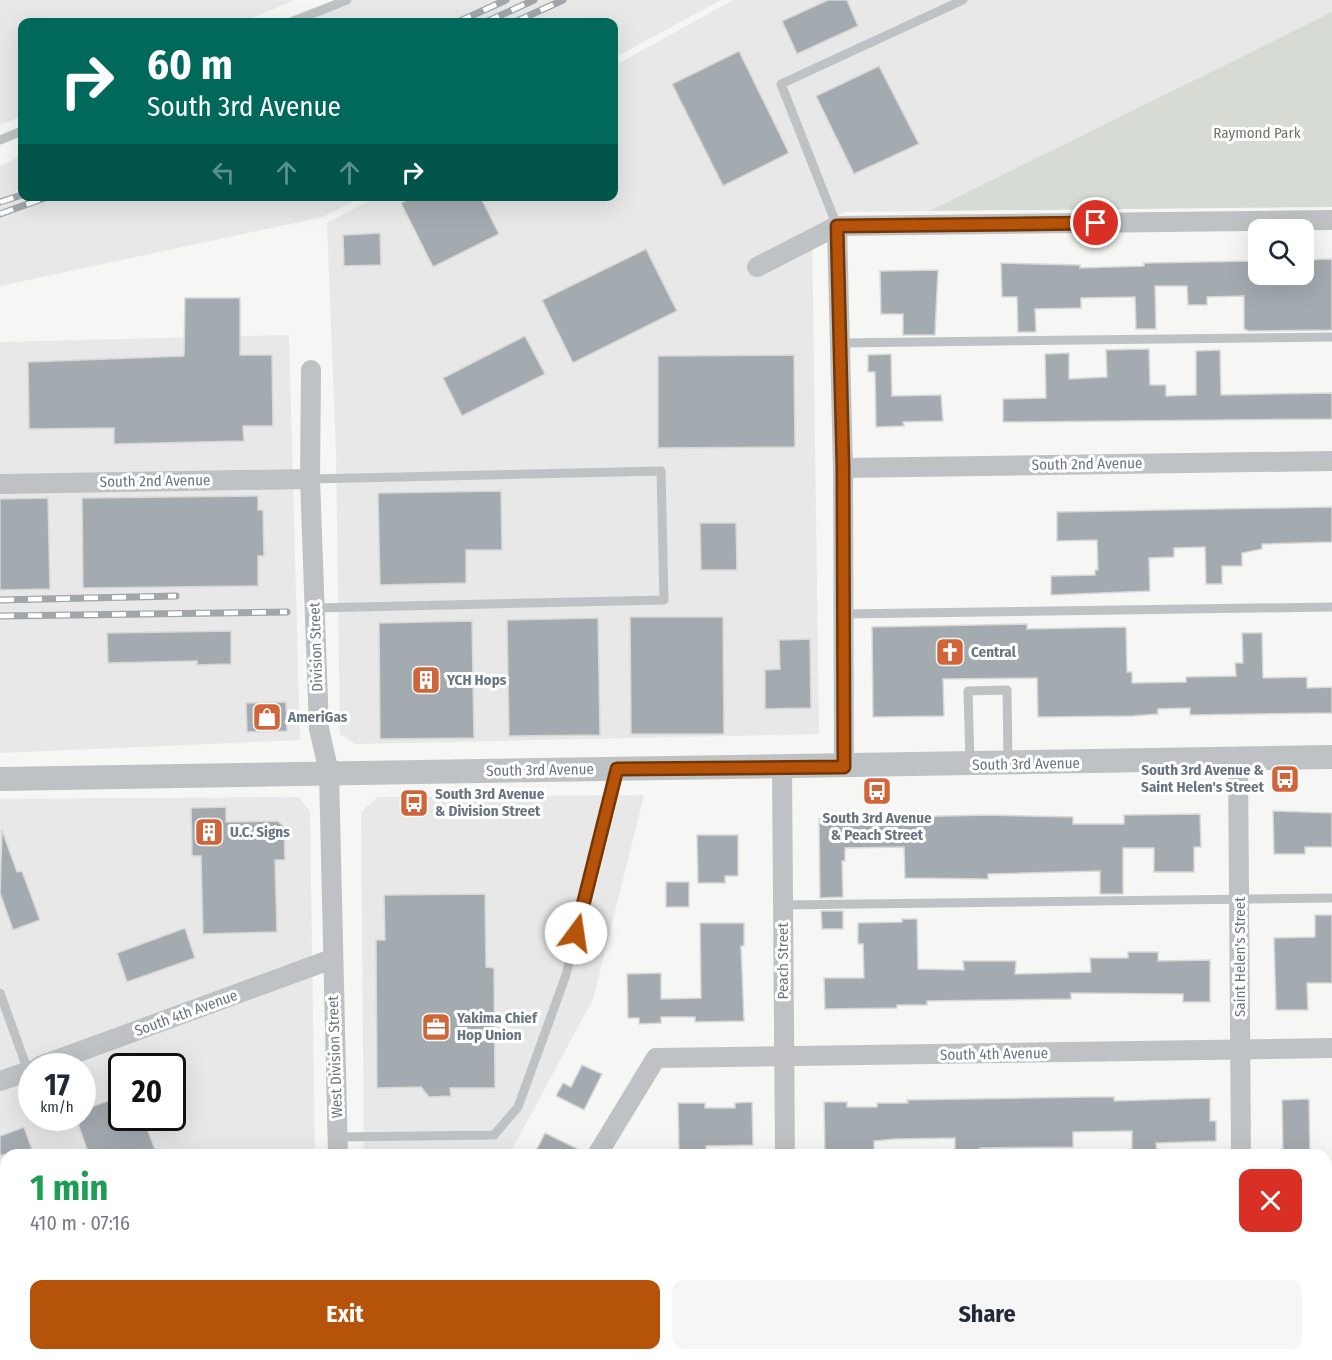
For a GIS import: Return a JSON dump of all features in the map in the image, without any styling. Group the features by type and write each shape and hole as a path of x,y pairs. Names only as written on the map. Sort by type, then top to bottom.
{"street":[{"path":"757,267 837,226 1332,220"},
{"path":"837,226 843,468 844,767"},
{"name":"Division Street","path":"311,370 310,479 319,729 329,772 332,959"},
{"name":"South 2nd Avenue","path":"843,468 1332,461"},
{"name":"South 2nd Avenue","path":"0,484 310,479"},
{"name":"South 3rd Avenue","path":"0,779 329,772 782,768 1332,758"},
{"name":"Saint Helen's Street","path":"1238,760 1241,1149"},
{"name":"Peach Street","path":"782,768 785,1149"},
{"name":"West Division Street","path":"332,959 338,1146"},
{"name":"South 4th Avenue","path":"76,1053 332,959"},
{"name":"South 4th Avenue","path":"601,1149 656,1058 783,1058 1332,1048"},
{"name":"South 4th Avenue","path":"0,1081 18,1074"}],"lane":[{"path":"301,18 347,0"},
{"path":"837,226 781,84 963,0"},
{"path":"0,140 18,133"},
{"path":"840,342 1332,337"},
{"path":"310,479 661,471 664,600 315,608"},
{"path":"843,614 1332,607"},
{"path":"970,765 968,691 1007,690 1008,764"},
{"path":"338,1146 494,1136 518,1107 566,975 617,769"},
{"path":"782,905 1332,898"},
{"path":"0,993 26,1053"}],"shaded area":[{"path":"0,0 295,0 252,18 18,18 18,118 0,125"},
{"path":"351,0 721,0 618,56 618,18 312,18"},
{"path":"733,0 1332,0 1332,12 929,211 846,212 812,228 819,734 355,744 340,734 336,452 327,223 368,201 618,201 618,64"},
{"path":"18,157 18,201 353,201 323,217 0,286 0,166"},
{"path":"289,335 300,740 0,753 0,342"},
{"path":"644,795 593,999 512,1149 364,1149 361,812 378,797"},
{"path":"298,797 310,811 315,1149 0,1149 0,799"}],"green space":[{"name":"Raymond Park","path":"1332,12 1332,207 929,211"}],"building":[{"path":"828,0 847,0 858,26 797,54 782,21"},
{"path":"739,51 789,153 723,186 672,84"},
{"path":"879,66 919,144 854,174 816,96"},
{"path":"405,201 482,201 499,234 433,267 401,203"},
{"path":"380,233 381,265 344,266 343,235"},
{"path":"646,249 677,311 573,363 542,300"},
{"path":"1332,259 1332,330 1249,331 1244,329 1244,296 1207,297 1207,305 1188,305 1187,286 1155,286 1156,329 1136,329 1135,297 1081,298 1081,308 1035,309 1036,332 1018,332 1017,297 1002,297 1001,263 1080,265 1080,268 1144,266 1144,263 1248,261 1248,285 1314,285 1314,260"},
{"path":"938,270 935,335 903,335 903,314 881,314 880,271"},
{"path":"185,298 240,298 240,355 272,355 273,426 243,426 244,441 114,444 114,428 29,429 28,362 184,356"},
{"path":"525,336 545,374 462,416 443,378"},
{"path":"1149,349 1150,385 1166,385 1166,396 1196,395 1196,351 1220,350 1221,395 1332,393 1332,419 1003,422 1003,399 1046,398 1045,354 1069,353 1069,379 1107,377 1106,350"},
{"path":"891,354 892,396 941,395 943,421 903,422 904,426 876,427 875,372 868,372 868,355"},
{"path":"794,355 795,447 658,448 658,356"},
{"path":"501,491 502,550 466,550 466,583 380,585 378,493"},
{"path":"258,496 258,510 263,510 264,556 258,556 258,586 83,588 82,498"},
{"path":"48,498 50,589 0,590 0,499"},
{"path":"1332,507 1332,542 1262,544 1262,549 1242,553 1242,566 1222,566 1222,584 1206,584 1205,547 1174,548 1174,557 1149,558 1150,591 1051,595 1051,576 1095,575 1095,570 1098,570 1097,540 1057,541 1057,512"},
{"path":"700,523 736,523 737,570 701,570"},
{"path":"630,617 723,617 724,734 631,734"},
{"name":"YCH Hops","path":"598,618 600,735 509,736 507,620"},
{"name":"YCH Hops","path":"472,621 474,738 380,739 379,623"},
{"path":"1027,624 1027,629 1126,627 1127,672 1132,672 1132,683 1186,682 1186,677 1236,676 1235,663 1243,663 1242,633 1262,633 1263,678 1307,677 1307,688 1332,687 1332,713 1190,715 1190,708 1158,709 1158,714 1133,716 1038,717 1037,678 943,679 944,716 873,717 872,627"},
{"path":"231,631 231,664 197,665 197,661 108,663 107,633"},
{"path":"810,639 811,708 765,709 765,670 780,669 779,640"},
{"name":"AmeriGas","path":"286,702 287,731 247,732 246,703"},
{"path":"226,807 226,822 278,821 284,827 285,860 275,860 277,932 203,934 201,856 192,856 191,808"},
{"path":"1273,811 1332,813 1332,847 1305,847 1305,854 1274,854"},
{"path":"1200,814 1201,847 1194,847 1194,872 1154,872 1154,848 1123,848 1123,894 1100,894 1100,871 988,874 988,879 905,878 904,847 845,848 845,861 842,861 843,897 820,898 819,819 987,815 1073,817 1073,824 1124,824 1124,815"},
{"path":"2,830 17,872 22,871 40,920 13,930 0,893"},
{"path":"697,835 738,835 738,876 725,876 725,883 698,883"},
{"path":"666,882 689,882 689,907 666,907"},
{"name":"Yakima Chief Hop Union","path":"485,894 486,967 494,968 495,1088 450,1088 451,1096 429,1097 421,1087 377,1088 376,940 385,940 384,895"},
{"path":"821,911 843,911 843,929 822,929"},
{"path":"1315,915 1332,915 1332,983 1307,983 1308,1010 1276,1010 1274,938 1315,937"},
{"path":"902,919 917,919 918,969 964,970 963,961 1016,961 1015,974 1091,972 1090,958 1128,958 1128,952 1158,952 1158,961 1210,960 1210,1002 1183,1002 1183,994 1071,993 1071,999 927,1001 927,1005 897,1005 897,1008 825,1009 824,978 864,978 863,944 858,944 858,923 902,922"},
{"path":"700,923 744,923 744,946 741,946 744,1021 695,1022 695,1017 661,1017 661,1023 639,1024 639,1018 628,1018 627,974 661,973 661,999 701,998"},
{"path":"185,928 195,958 127,982 117,953"},
{"path":"582,1065 602,1074 584,1110 556,1096 563,1083 571,1087"},
{"path":"1114,1097 1114,1101 1210,1098 1210,1121 1216,1121 1216,1141 1156,1143 1156,1149 1132,1149 1132,1131 1073,1132 1073,1147 955,1149 955,1138 874,1141 874,1149 825,1149 824,1102 847,1102 847,1107 877,1107 877,1103 908,1103 907,1100"},
{"path":"1309,1099 1310,1149 1283,1149 1282,1100"},
{"path":"108,1101 108,1131 148,1131 155,1149 87,1149 81,1131 96,1131 96,1105"},
{"path":"752,1102 753,1145 679,1149 678,1103 705,1103 705,1108 735,1108 735,1103"},
{"path":"18,1129 25,1131 32,1149 0,1149 0,1136"},
{"path":"545,1133 578,1149 537,1149"}],"railway":[{"path":"467,18 506,0"},
{"path":"495,18 534,0"},
{"path":"524,18 563,0"},
{"path":"0,202 18,196"},
{"path":"0,214 36,201"},
{"path":"0,600 176,596"},
{"path":"0,616 287,612"}],"place":[{"name":"Central","path":"950,652"},
{"name":"YCH Hops","path":"426,680"},
{"name":"AmeriGas","path":"267,717"},
{"name":"South 3rd Avenue & Saint Helen's Street","path":"1285,779"},
{"name":"South 3rd Avenue & Peach Street","path":"877,791"},
{"name":"South 3rd Avenue & Division Street","path":"414,803"},
{"name":"U.C. Signs","path":"209,832"},
{"name":"Yakima Chief Hop Union","path":"436,1027"}],"route":[{"path":"576,933 617,769 844,767 843,468 837,226 1096,223"}]}
